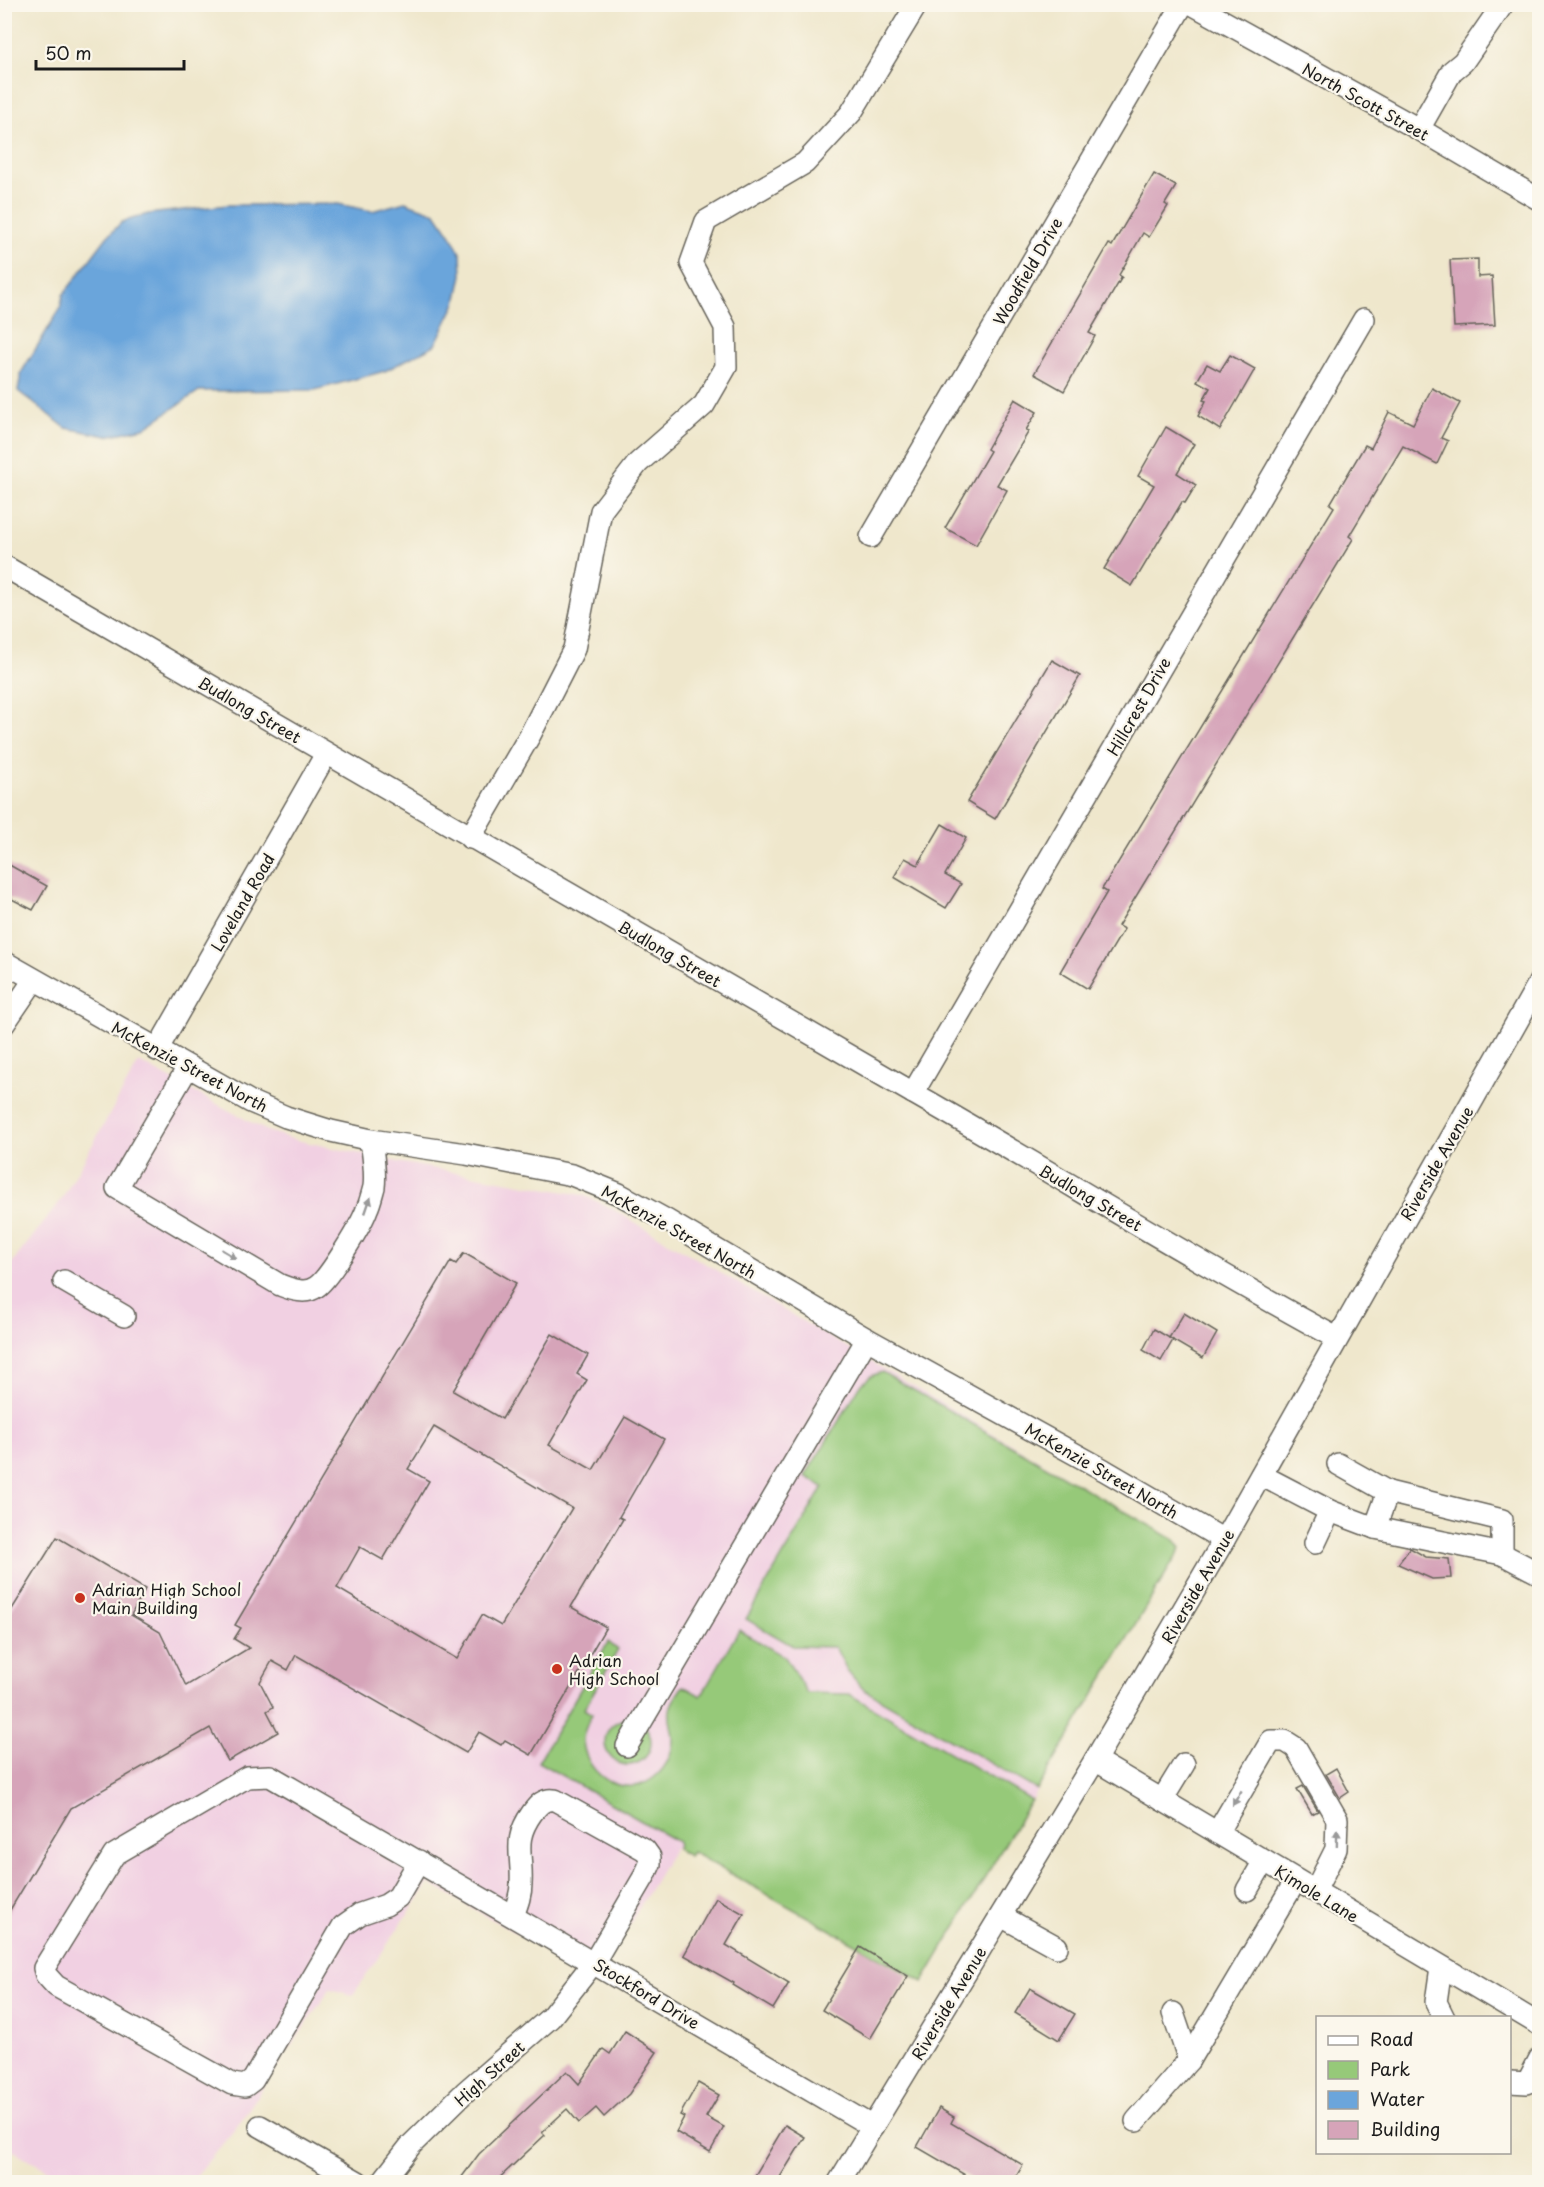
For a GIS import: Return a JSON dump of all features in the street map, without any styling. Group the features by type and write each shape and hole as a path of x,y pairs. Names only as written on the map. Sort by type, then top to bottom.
{"street":[{"path":"470,838 530,735 574,649 601,511 638,463 704,405 726,367 725,327 691,262 706,221 805,163 851,113 917,4"},
{"name":"Woodfield Drive","path":"871,537 1183,4"},
{"name":"North Scott Street","path":"1192,4 1425,133 1539,200"},
{"path":"1425,133 1452,71 1463,62 1503,4"},
{"name":"Hillcrest Drive","path":"913,1093 1364,319"},
{"name":"Budlong Street","path":"4,566 913,1093 1265,1300 1337,1338"},
{"name":"Loveland Road","path":"157,1050 326,754"},
{"name":"McKenzie Street North","path":"4,962 251,1102 286,1117 371,1140 466,1154 572,1174 620,1194 867,1339 1104,1470 1224,1540"},
{"path":"4,1024 34,980"},
{"name":"Riverside Avenue","path":"839,2182 1095,1760 1224,1540 1539,981"},
{"path":"188,1067 117,1188 280,1285 306,1291 317,1287 334,1265 367,1211 374,1187 371,1140"},
{"path":"64,1281 124,1316"},
{"path":"627,1746 867,1339"},
{"path":"1338,1464 1388,1492 1502,1520 1502,1554"},
{"path":"1261,1475 1330,1511 1375,1528 1502,1554 1539,1574"},
{"path":"1375,1528 1388,1492"},
{"path":"1315,1543 1330,1511"},
{"path":"1217,1833 1271,1741 1285,1741 1296,1748 1337,1819 1336,1849 1315,1891"},
{"name":"Kimole Lane","path":"1095,1760 1539,2025"},
{"path":"1162,1800 1184,1764"},
{"name":"Stockford Drive","path":"420,1862 398,1897 386,1905 360,1914 344,1926 254,2080 245,2086 232,2084 56,1986 46,1975 44,1968 114,1855 247,1777 270,1776 420,1862 513,1916 594,1962 873,2127"},
{"name":"High Street","path":"382,2182 411,2145 550,2018 594,1962 645,1875 650,1864 650,1857 645,1850 550,1799 539,1804 527,1820 521,1834 519,1847 522,1882 513,1916"},
{"path":"1247,1890 1264,1861"},
{"path":"1136,2121 1189,2060 1296,1880"},
{"path":"1001,1916 1057,1947"},
{"path":"1441,1967 1436,2002 1443,2016"},
{"path":"1173,2013 1189,2060"},
{"path":"1511,2082 1527,2083 1539,2058"},
{"path":"260,2126 358,2182"}],"shaded area":[{"name":"Adrian High School","path":"139,1062 267,1131 296,1140 403,1163 583,1195 609,1207 1179,1543 1181,1548 923,1982 692,1852 674,1848 612,1955 557,1957 429,1883 353,1995 330,1989 235,2129 191,2182 68,2182 5,2146 5,1272 62,1199"}],"green space":[{"path":"882,1372 1175,1540 1181,1548 1037,1790 863,1689 847,1670 835,1647 793,1646 746,1619 823,1487 805,1476 860,1386 871,1376"},
{"path":"739,1630 785,1657 807,1693 849,1694 1031,1800 923,1982 692,1852 689,1856 677,1849 678,1842 538,1762 608,1642 618,1650 584,1709 592,1714 583,1737 586,1753 591,1765 610,1782 621,1786 645,1783 661,1771 671,1753 673,1738 670,1714 675,1698 683,1686 701,1696"},
{"path":"628,1719 644,1726 651,1742 644,1758 628,1765 612,1758 605,1742 612,1726"}],"water":[{"path":"405,202 436,213 461,255 462,275 456,303 435,345 385,371 315,390 199,391 144,428 107,436 66,428 18,391 21,373 60,309 63,295 107,237 122,222 148,214 228,205 338,204 372,211"}],"building":[{"path":"1154,174 1176,186 1165,204 1168,206 1149,237 1143,233 1119,275 1122,277 1089,333 1095,336 1064,391 1034,374 1109,244 1112,246"},
{"path":"1478,259 1478,277 1492,276 1495,325 1454,327 1450,260"},
{"path":"1230,355 1255,369 1220,430 1198,416 1210,388 1197,381 1207,364 1220,371"},
{"path":"1432,388 1460,403 1441,438 1448,441 1437,464 1403,446 1349,536 1353,539 1118,926 1124,929 1088,989 1060,972 1107,892 1102,889 1334,507 1330,504 1365,445 1371,448 1389,412 1413,424"},
{"path":"1015,399 1037,412 1026,430 1029,431 997,485 1007,490 976,545 945,528 990,451 987,449"},
{"path":"1166,427 1194,444 1177,473 1196,485 1185,503 1182,502 1132,586 1104,569 1154,485 1138,476"},
{"path":"1052,660 1080,676 995,819 967,802"},
{"path":"942,824 966,838 945,875 961,884 946,908 894,877 905,858 918,865"},
{"path":"4,862 47,886 33,910 4,895"},
{"name":"Adrian High School Main Building","path":"464,1253 516,1283 453,1391 502,1419 552,1334 588,1355 577,1374 587,1380 549,1445 593,1470 625,1417 664,1439 619,1517 623,1519 571,1607 606,1627 531,1755 505,1740 501,1745 479,1732 466,1753 296,1655 288,1670 272,1661 260,1682 273,1707 267,1711 278,1732 228,1761 210,1728 71,1808 4,1920 4,1622 57,1537 145,1589 131,1615 160,1632 186,1686 249,1648 234,1639 241,1628 235,1625 451,1261 456,1264","holes":["434,1427 572,1508 501,1626 482,1615 457,1659 337,1588 360,1547 383,1560 429,1481 408,1469"]},
{"path":"1184,1313 1217,1333 1203,1358 1169,1338"},
{"path":"1154,1329 1173,1340 1161,1361 1143,1350"},
{"path":"1410,1548 1426,1557 1449,1559 1451,1578 1432,1579 1398,1564"},
{"path":"1336,1768 1349,1792 1340,1798 1326,1774"},
{"path":"1303,1786 1318,1811 1312,1814 1297,1789"},
{"path":"716,1898 744,1914 726,1945 789,1983 773,2009 733,1985 734,1983 684,1955"},
{"path":"860,1947 908,1976 870,2039 822,2010"},
{"path":"1030,1988 1075,2014 1059,2040 1015,2013"},
{"path":"625,2031 657,2052 629,2094 604,2117 596,2108 579,2123 567,2109 542,2132 545,2135 495,2182 458,2182 479,2154 567,2071 579,2084 603,2049 610,2054"},
{"path":"698,2083 719,2095 706,2117 724,2127 710,2152 676,2132 684,2117 680,2115"},
{"path":"939,2108 954,2117 951,2123 1023,2165 1013,2182 977,2182 917,2147"},
{"path":"785,2125 805,2137 777,2182 751,2182"}],"place":[{"name":"Adrian High School Main Building","path":"80,1598"},
{"name":"Adrian High School","path":"557,1669"}]}
